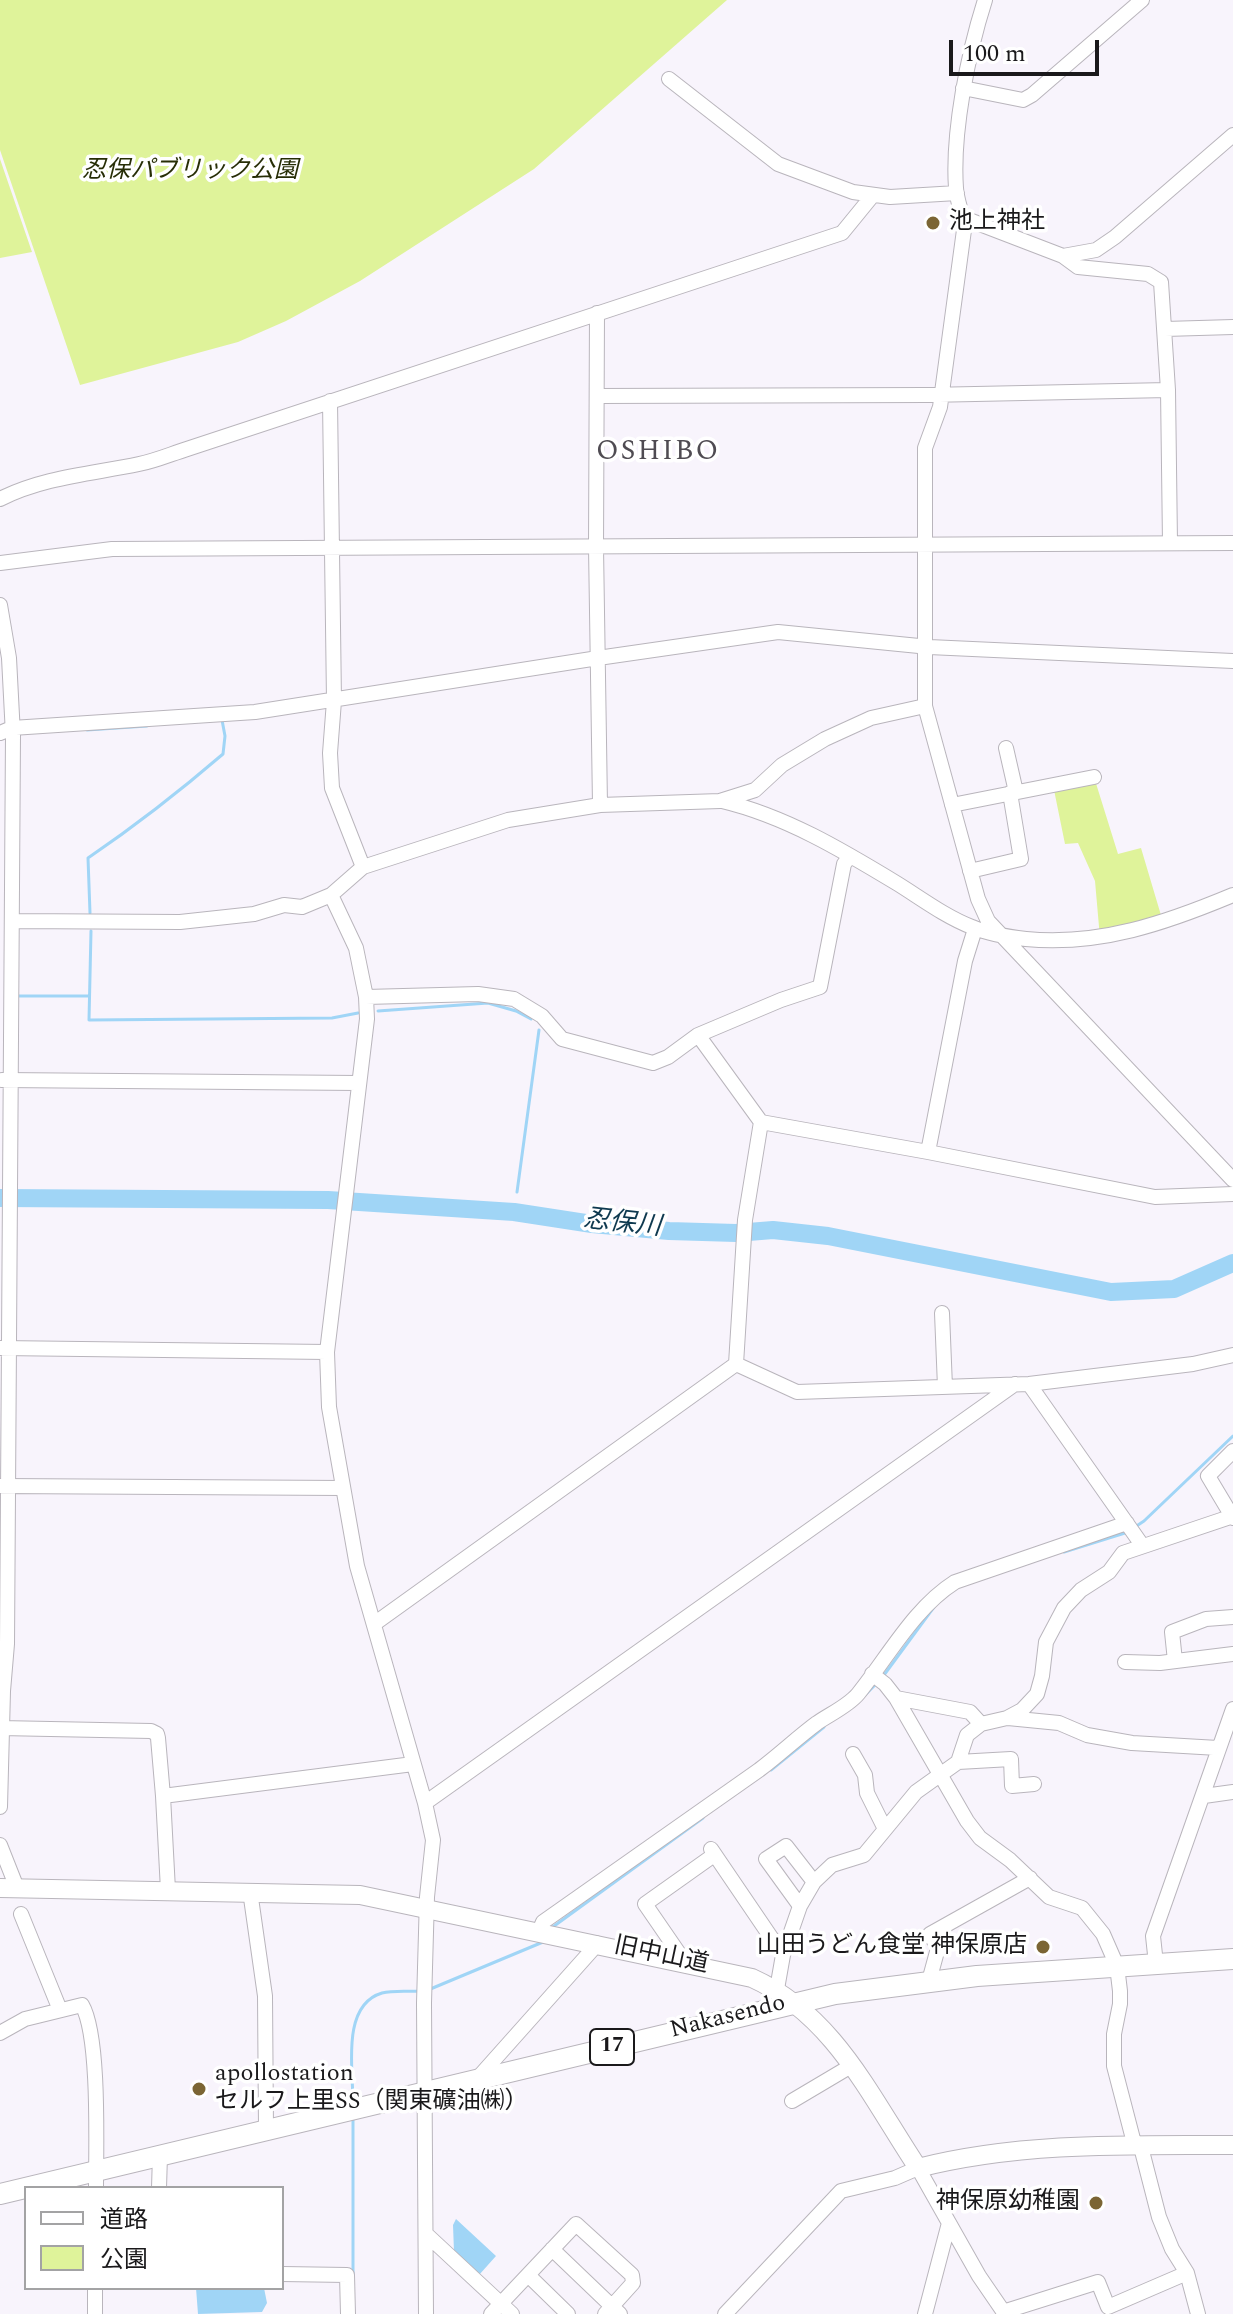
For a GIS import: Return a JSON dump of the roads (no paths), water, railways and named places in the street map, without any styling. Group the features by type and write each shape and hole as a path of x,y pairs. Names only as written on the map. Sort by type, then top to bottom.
{"highway":[{"name":"Nakasendo","path":"51,2186 96,2179 160,2155 796,2002 929,1981 1233,1959"},
{"name":"Nakasendo","path":"0,2194 24,2190"}],"main road":[{"name":"旧中山道","path":"8,1888 360,1895 741,1975 777,1989 821,2026 918,2168"},
{"path":"918,2168 974,2156 1059,2148 1233,2145"}],"street":[{"path":"985,0 963,88 957,193 964,230 942,393 925,448 925,706 970,871 988,921 1233,1180"},
{"path":"963,88 1023,100 1142,0"},
{"path":"669,79 778,164 853,192 890,197 957,193"},
{"path":"1063,256 1096,250 1115,237 1233,135"},
{"path":"0,499 22,487 48,480 142,463 842,233 873,195"},
{"path":"964,218 1063,256 1078,267 1148,274 1161,282 1168,390 1170,543"},
{"path":"597,313 596,547 600,805"},
{"path":"1165,329 1233,327"},
{"path":"597,396 1168,390"},
{"path":"330,401 334,701 330,753 332,788 363,867"},
{"path":"0,563 112,549 1233,543"},
{"path":"0,605 9,658 5,1080 10,1180 3,1486 7,1644 0,1807"},
{"path":"6,730 255,712 778,632 924,646 1233,661"},
{"path":"8,911 180,922 254,914 284,905 302,907 331,895 363,867 508,820 600,805 720,801 755,790 782,765 825,739 871,718 925,706"},
{"path":"970,871 1021,859 1006,748"},
{"path":"952,805 1094,777"},
{"path":"720,801 782,819 975,929 1000,936 1049,941 1109,937 1163,922 1233,895"},
{"path":"366,997 478,994 514,999 542,1016 562,1039 653,1063 668,1057 698,1035 820,987 844,864 850,856"},
{"path":"331,895 356,948 367,1019 327,1352 329,1407 357,1566 433,1840 427,1897 424,2003 427,2092 426,2314"},
{"path":"928,1152 965,961 975,929"},
{"path":"698,1035 761,1122 1155,1197 1233,1194"},
{"path":"5,1080 358,1083"},
{"path":"736,1364 745,1220 761,1122"},
{"path":"942,1313 945,1387"},
{"path":"4,1348 327,1352"},
{"path":"736,1364 797,1392 1022,1384 1193,1364 1233,1355"},
{"path":"374,1624 736,1364"},
{"path":"1022,1384 1142,1545"},
{"path":"425,1803 1022,1384"},
{"path":"777,1989 783,1955 800,1906 814,1882 832,1865 864,1855 916,1792 958,1762 967,1735 981,1724 1007,1718 1022,1710 1037,1694 1046,1642 1064,1608 1081,1590 1109,1572 1123,1553 1233,1517 1208,1476 1233,1451"},
{"path":"3,1486 343,1488"},
{"path":"545,1932 543,1922 759,1770 855,1698 922,1610 941,1591 955,1582 1127,1523"},
{"path":"1175,1661 1172,1632 1206,1619 1233,1617"},
{"path":"1125,1662 1175,1661 1233,1654"},
{"path":"872,1674 896,1698 967,1821 980,1838 1049,1897 1082,1908 1103,1934 1117,1966 1120,2004 1114,2034 1114,2066 1133,2139 1142,2151 1165,2233 1187,2273 1198,2314"},
{"path":"896,1698 970,1712 981,1724"},
{"path":"1156,1964 1153,1936 1233,1709"},
{"path":"1007,1718 1059,1723 1087,1735 1132,1743 1218,1748"},
{"path":"1,1728 151,1731 157,1734 168,1890"},
{"path":"853,1754 865,1775 867,1793 885,1829"},
{"path":"958,1762 1011,1759 1012,1786 1034,1784"},
{"path":"163,1796 413,1764"},
{"path":"1204,1796 1233,1792"},
{"path":"0,1845 8,1888"},
{"path":"800,1906 766,1859 786,1846 814,1882"},
{"path":"677,1960 678,1952 645,1904 712,1852 783,1955"},
{"path":"929,1981 938,1948 930,1934 1030,1878"},
{"path":"250,1891 265,1996 266,2130"},
{"path":"21,1914 60,2010"},
{"path":"477,2079 596,1943"},
{"path":"0,2033 25,2019 82,2005 90,2018 96,2179"},
{"path":"792,2101 851,2066"},
{"path":"159,2186 160,2155"},
{"path":"725,2314 841,2191 895,2178 918,2168 979,2276 1004,2313 1098,2282 1108,2307 1187,2273"},
{"path":"925,2314 949,2223"},
{"path":"426,2234 501,2310 528,2275 552,2249 576,2224 632,2275 633,2283 612,2312 552,2249"},
{"path":"284,2274 347,2275 348,2314"},
{"path":"528,2275 568,2314"},
{"path":"95,2290 95,2314"}],"water":[{"path":"456,2219 496,2256 479,2275 454,2252 453,2225"},
{"path":"196,2290 264,2290 267,2303 262,2312 198,2314"}],"waterway":[{"path":"90,913 88,858 157,808 223,754 225,736 222,720"},
{"path":"87,730 147,726"},
{"path":"91,931 89,1020 332,1018 358,1013"},
{"path":"16,996 88,996"},
{"path":"378,1011 488,1003 531,1019"},
{"path":"517,1192 539,1030"},
{"name":"忍保川","path":"0,1198 328,1200 514,1212 592,1224 669,1231 736,1233 773,1230 828,1236 1111,1292 1174,1289 1233,1263"},
{"name":"忍保川","path":"514,1212 515,1208"},
{"path":"1135,1527 1233,1436"},
{"path":"1064,1552 1125,1533"},
{"path":"884,1675 934,1607"},
{"path":"865,1695 876,1684"},
{"path":"771,1770 824,1727"},
{"path":"550,1929 703,1818"},
{"path":"428,1990 543,1942"},
{"path":"353,2102 352,2040 360,2011 369,2000 382,1993 421,1991"},
{"path":"353,2118 353,2274"}],"place":[{"name":"池上神社","path":"933,223"},
{"name":"山田うどん食堂 神保原店","path":"1043,1947"},
{"name":"apollostation セルフ上里SS（関東礦油㈱）","path":"199,2089"},
{"name":"神保原幼稚園","path":"1096,2203"}],"district":[{"name":"OSHIBO","path":"658,454"}],"park label":[{"name":"忍保パブリック公園","path":"190,172"}]}
